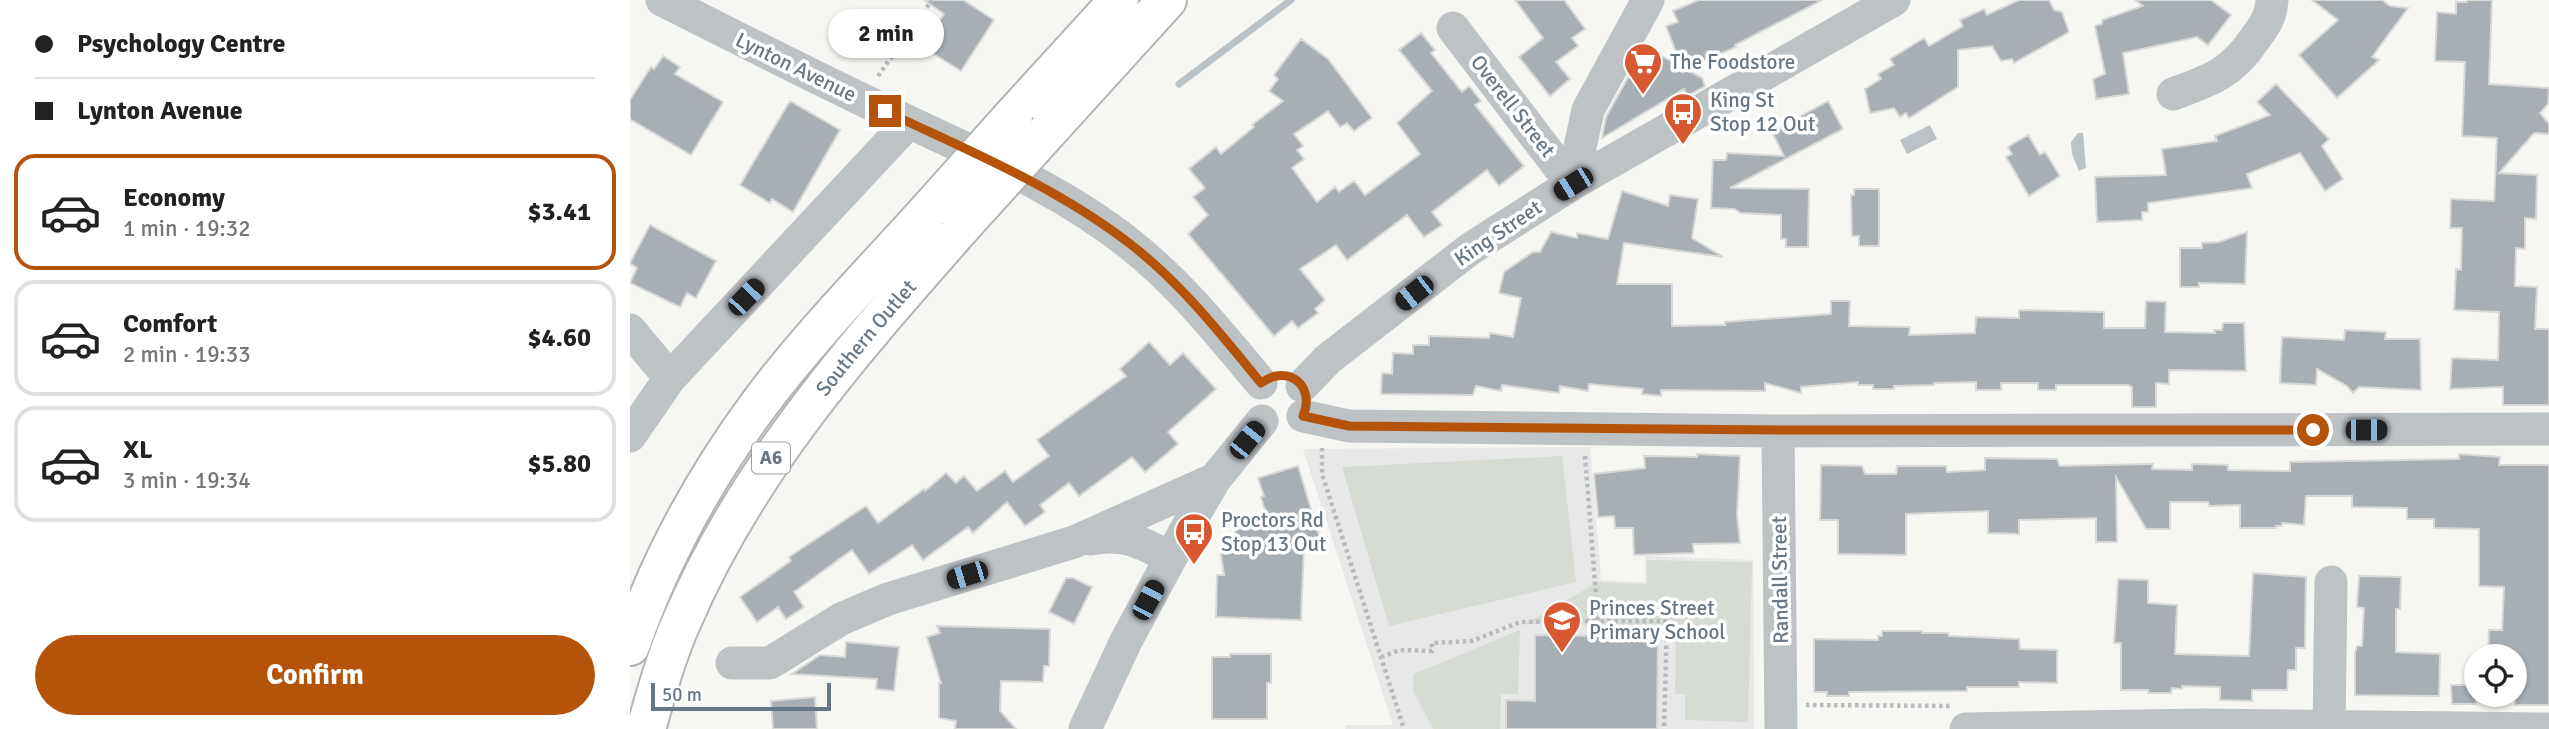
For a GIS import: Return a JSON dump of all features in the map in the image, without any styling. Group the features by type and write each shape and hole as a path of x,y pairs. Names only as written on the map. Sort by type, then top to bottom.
{"highway":[{"name":"Southern Outlet","path":"646,729 680,625 723,536 745,499 792,427 945,218 1013,116 1119,0"},
{"name":"Southern Outlet","path":"630,646 652,589 712,475 795,360 945,218 1048,131 1167,0"}],"street":[{"name":"Lynton Avenue","path":"662,0 1045,188 1129,243 1194,302 1261,383"},
{"path":"1573,184 1588,110 1648,0"},
{"name":"King Street","path":"1303,401 1328,359 1471,249 1573,184 1894,0"},
{"path":"2173,94 2212,79 2240,60 2270,17 2272,0"},
{"name":"Overell Street","path":"1453,28 1573,184"},
{"path":"630,436 670,378 909,122"},
{"path":"630,330 670,378"},
{"path":"1303,401 1291,426 1284,428 1262,421 1254,406 1256,390 1261,383 1275,375 1283,375 1290,376 1303,401 1349,426 1778,430 2549,429"},
{"path":"1085,729 1126,641 1215,479 1262,421"},
{"name":"Randall Street","path":"1778,430 1781,729"},
{"path":"1074,542 1215,479"},
{"path":"732,663 770,663 841,619 888,599 1074,542 1111,535 1127,537 1170,558"},
{"path":"2329,728 2331,582"},
{"path":"1966,729 2549,729"}],"path":[{"path":"861,99 932,0"},
{"path":"1321,443 1322,474 1404,729"},
{"path":"1585,455 1598,621"},
{"path":"1381,656 1399,650 1432,651 1432,643 1472,641 1520,622 1667,621 1664,729"}],"shaded area":[{"path":"1930,125 1937,139 1907,154 1900,140"},
{"path":"2078,133 2083,133 2086,168 2079,171 2072,154 2071,142"},
{"name":"Princes Street Primary School","path":"1590,447 1601,580 1645,582 1645,556 1753,560 1754,729 1345,729 1345,725 1393,725 1303,449"},
{"path":"1562,456 1576,582 1389,626 1342,467"},
{"path":"1647,560 1752,562 1748,722 1685,720 1685,694 1675,694 1676,637 1671,626 1525,624 1598,582 1647,584"},
{"path":"1520,630 1518,694 1501,694 1500,729 1433,729 1413,690 1414,674"}],"building":[{"path":"924,0 963,0 994,20 961,71 923,47 944,14"},
{"path":"1515,0 1564,0 1585,29 1572,38 1578,46 1556,62 1570,79 1550,96 1519,57 1543,38"},
{"path":"1699,0 1822,0 1735,45 1736,47 1685,69 1702,78 1705,86 1687,96 1684,89 1602,138 1606,117 1645,47 1682,67 1666,26 1678,22 1673,11"},
{"path":"2019,0 2049,0 2054,10 2062,12 2069,32 2014,63 2012,59 2001,61 1992,46 1958,50 1958,87 1909,118 1906,113 1900,117 1894,108 1870,113 1865,89 1881,79 1878,74 1894,65 1890,59 1924,38 1929,46 1963,26 1960,20 1984,9 1987,15"},
{"path":"2135,0 2211,0 2231,15 2208,45 2197,37 2123,53 2129,94 2096,99 2093,79 2105,74 2095,26 2102,24 2102,20 2143,6"},
{"path":"2312,0 2382,0 2390,6 2408,8 2372,57 2379,60 2337,98 2299,55 2338,20"},
{"path":"2492,0 2489,84 2549,88 2548,104 2540,113 2549,124 2549,134 2534,133 2499,173 2537,175 2536,219 2525,218 2525,249 2516,248 2515,286 2537,287 2535,329 2549,329 2549,405 2503,405 2503,387 2450,389 2452,358 2498,360 2499,312 2454,310 2456,269 2461,270 2462,228 2450,228 2451,199 2494,201 2497,138 2462,136 2465,62 2435,61 2437,12 2456,14 2456,2"},
{"path":"1421,33 1435,50 1431,53 1462,92 1469,86 1481,101 1475,105 1524,166 1499,186 1487,170 1432,212 1442,225 1424,237 1407,215 1347,260 1336,245 1300,269 1325,300 1315,309 1318,313 1298,328 1292,321 1274,336 1188,234 1208,215 1193,197 1205,188 1189,169 1216,147 1221,154 1283,101 1269,91 1278,79 1274,75 1301,39 1328,59 1372,118 1354,131 1347,123 1340,127 1328,111 1294,134 1303,146 1297,150 1304,159 1292,168 1317,202 1335,187 1339,192 1354,181 1365,195 1420,154 1397,123 1432,91 1399,50"},
{"path":"663,56 680,67 675,74 723,102 691,155 630,119 630,100 651,67 654,69"},
{"path":"2276,84 2329,139 2322,146 2343,179 2325,191 2300,153 2247,174 2252,188 2148,203 2148,212 2142,212 2142,220 2097,222 2095,177 2166,175 2162,149 2217,141 2215,136 2270,115 2257,102"},
{"path":"790,101 840,130 793,212 772,199 770,203 740,185"},
{"path":"1828,101 1843,129 1730,188 1809,189 1808,247 1786,247 1786,239 1781,239 1781,215 1711,208 1713,160 1726,160 1727,153 1784,156 1772,132"},
{"path":"2028,135 2040,155 2045,152 2060,176 2029,196 2006,157 2012,154 2008,147"},
{"path":"1854,189 1879,189 1879,246 1859,246 1859,236 1852,236 1851,195 1854,195"},
{"path":"1622,191 1668,206 1670,195 1698,199 1692,238 1723,257 1624,243 1617,284 1672,284 1672,326 1725,325 1725,322 1831,314 1831,301 1850,301 1849,326 1910,327 1909,335 1975,333 1976,317 2019,318 2019,310 2104,312 2104,328 2145,328 2146,301 2166,302 2165,332 2215,333 2214,330 2222,330 2223,323 2244,323 2246,371 2169,370 2169,384 2156,383 2156,407 2132,407 2132,387 2128,385 2056,385 2056,390 2038,390 2038,383 2001,383 2001,390 1976,390 1976,382 1873,389 1873,385 1858,385 1858,382 1801,387 1801,393 1765,383 1765,391 1661,390 1661,396 1642,394 1643,389 1589,384 1588,391 1560,386 1559,393 1502,385 1501,391 1476,386 1473,395 1381,394 1382,373 1392,374 1393,353 1413,354 1413,345 1429,345 1429,336 1489,338 1490,333 1513,337 1521,298 1499,293 1504,272 1533,252 1540,252 1551,232 1577,238 1577,233 1608,239"},
{"path":"650,225 716,261 696,298 687,293 680,307 630,283 637,268 630,263"},
{"path":"2247,232 2245,284 2199,283 2199,287 2180,287 2180,248 2202,248 2202,243 2219,242"},
{"path":"2345,330 2386,332 2385,339 2420,339 2421,390 2359,387 2353,393 2347,386 2317,369 2316,385 2280,383 2282,337 2344,340"},
{"path":"1149,342 1170,365 1183,353 1216,389 1168,432 1178,444 1145,472 1132,457 1079,496 1069,483 1040,505 1045,512 1025,526 1007,502 973,533 968,527 923,560 912,545 869,574 852,550 794,592 804,607 786,619 778,607 757,622 740,597 791,561 789,557 866,506 878,523 946,473 956,483 964,476 977,491 1005,471 1013,482 1049,456 1037,440 1126,376 1120,369"},
{"path":"1697,454 1740,456 1737,515 1740,543 1693,544 1694,553 1634,555 1633,528 1615,528 1614,516 1598,517 1594,474 1645,468 1644,456 1697,457"},
{"path":"2459,454 2500,457 2499,465 2549,465 2549,705 2527,705 2527,644 2488,644 2489,630 2502,630 2504,587 2479,586 2479,529 2434,528 2434,519 2407,519 2407,508 2352,507 2352,496 2306,496 2304,525 2282,523 2282,526 2276,528 2240,528 2240,505 2209,506 2208,502 2170,502 2170,529 2146,529 2116,477 2117,542 2096,542 2096,518 2019,520 2019,534 1988,533 1988,511 1906,514 1906,555 1838,554 1838,520 1820,520 1821,465 1862,466 1865,474 1896,474 1897,466 1946,466 1947,472 1985,470 1985,458 2057,459 2060,466 2153,464 2152,469 2192,470 2192,464 2228,465 2228,470 2290,471 2290,462 2459,459"},
{"path":"1298,466 1321,542 1304,545 1301,620 1216,617 1217,575 1224,575 1220,549 1238,547 1235,529 1269,524 1258,478"},
{"path":"2253,573 2306,577 2305,648 2296,648 2296,670 2288,670 2287,690 2252,690 2252,701 2220,700 2220,687 2182,686 2182,689 2172,688 2171,693 2121,690 2121,643 2114,643 2118,579 2148,580 2148,603 2177,605 2175,654 2249,656"},
{"path":"2359,576 2401,577 2400,609 2396,609 2396,652 2440,654 2439,696 2355,695 2355,653 2357,646 2362,646 2364,608 2357,607"},
{"path":"1066,578 1073,578 1092,587 1074,624 1049,612"},
{"path":"937,626 1050,629 1049,666 1044,666 1043,682 1001,681 1000,711 1016,729 955,729 956,721 939,718 941,683 927,637 940,633"},
{"path":"1882,631 1922,631 1948,633 1949,636 2019,639 2020,649 2057,650 2057,683 2019,682 2019,687 1967,687 1967,691 1849,692 1849,696 1827,696 1827,692 1814,692 1814,639 1878,640"},
{"name":"Princes Street Primary School","path":"1535,635 1658,637 1657,729 1506,729 1506,700 1535,701"},
{"path":"846,642 899,647 894,691 876,689 877,679 792,674 820,655 845,657"},
{"path":"1230,654 1271,654 1271,683 1267,683 1267,719 1212,719 1212,657 1230,657"},
{"path":"2451,685 2464,685 2464,704 2452,704"},
{"path":"815,697 817,729 773,729 771,701"}],"waterway":[{"path":"1179,84 1291,0"}],"place":[{"name":"The Foodstore","path":"1643,96"},
{"name":"King St Stop 12 Out","path":"1683,146"},
{"name":"Proctors Rd Stop 13 Out","path":"1194,566"},
{"name":"Princes Street Primary School","path":"1562,654"}],"route":[{"path":"885,111 994,161 1045,188 1129,243 1194,302 1261,383 1275,375 1290,376 1297,380 1306,393 1303,416 1349,426 1778,430 2313,430"}]}
